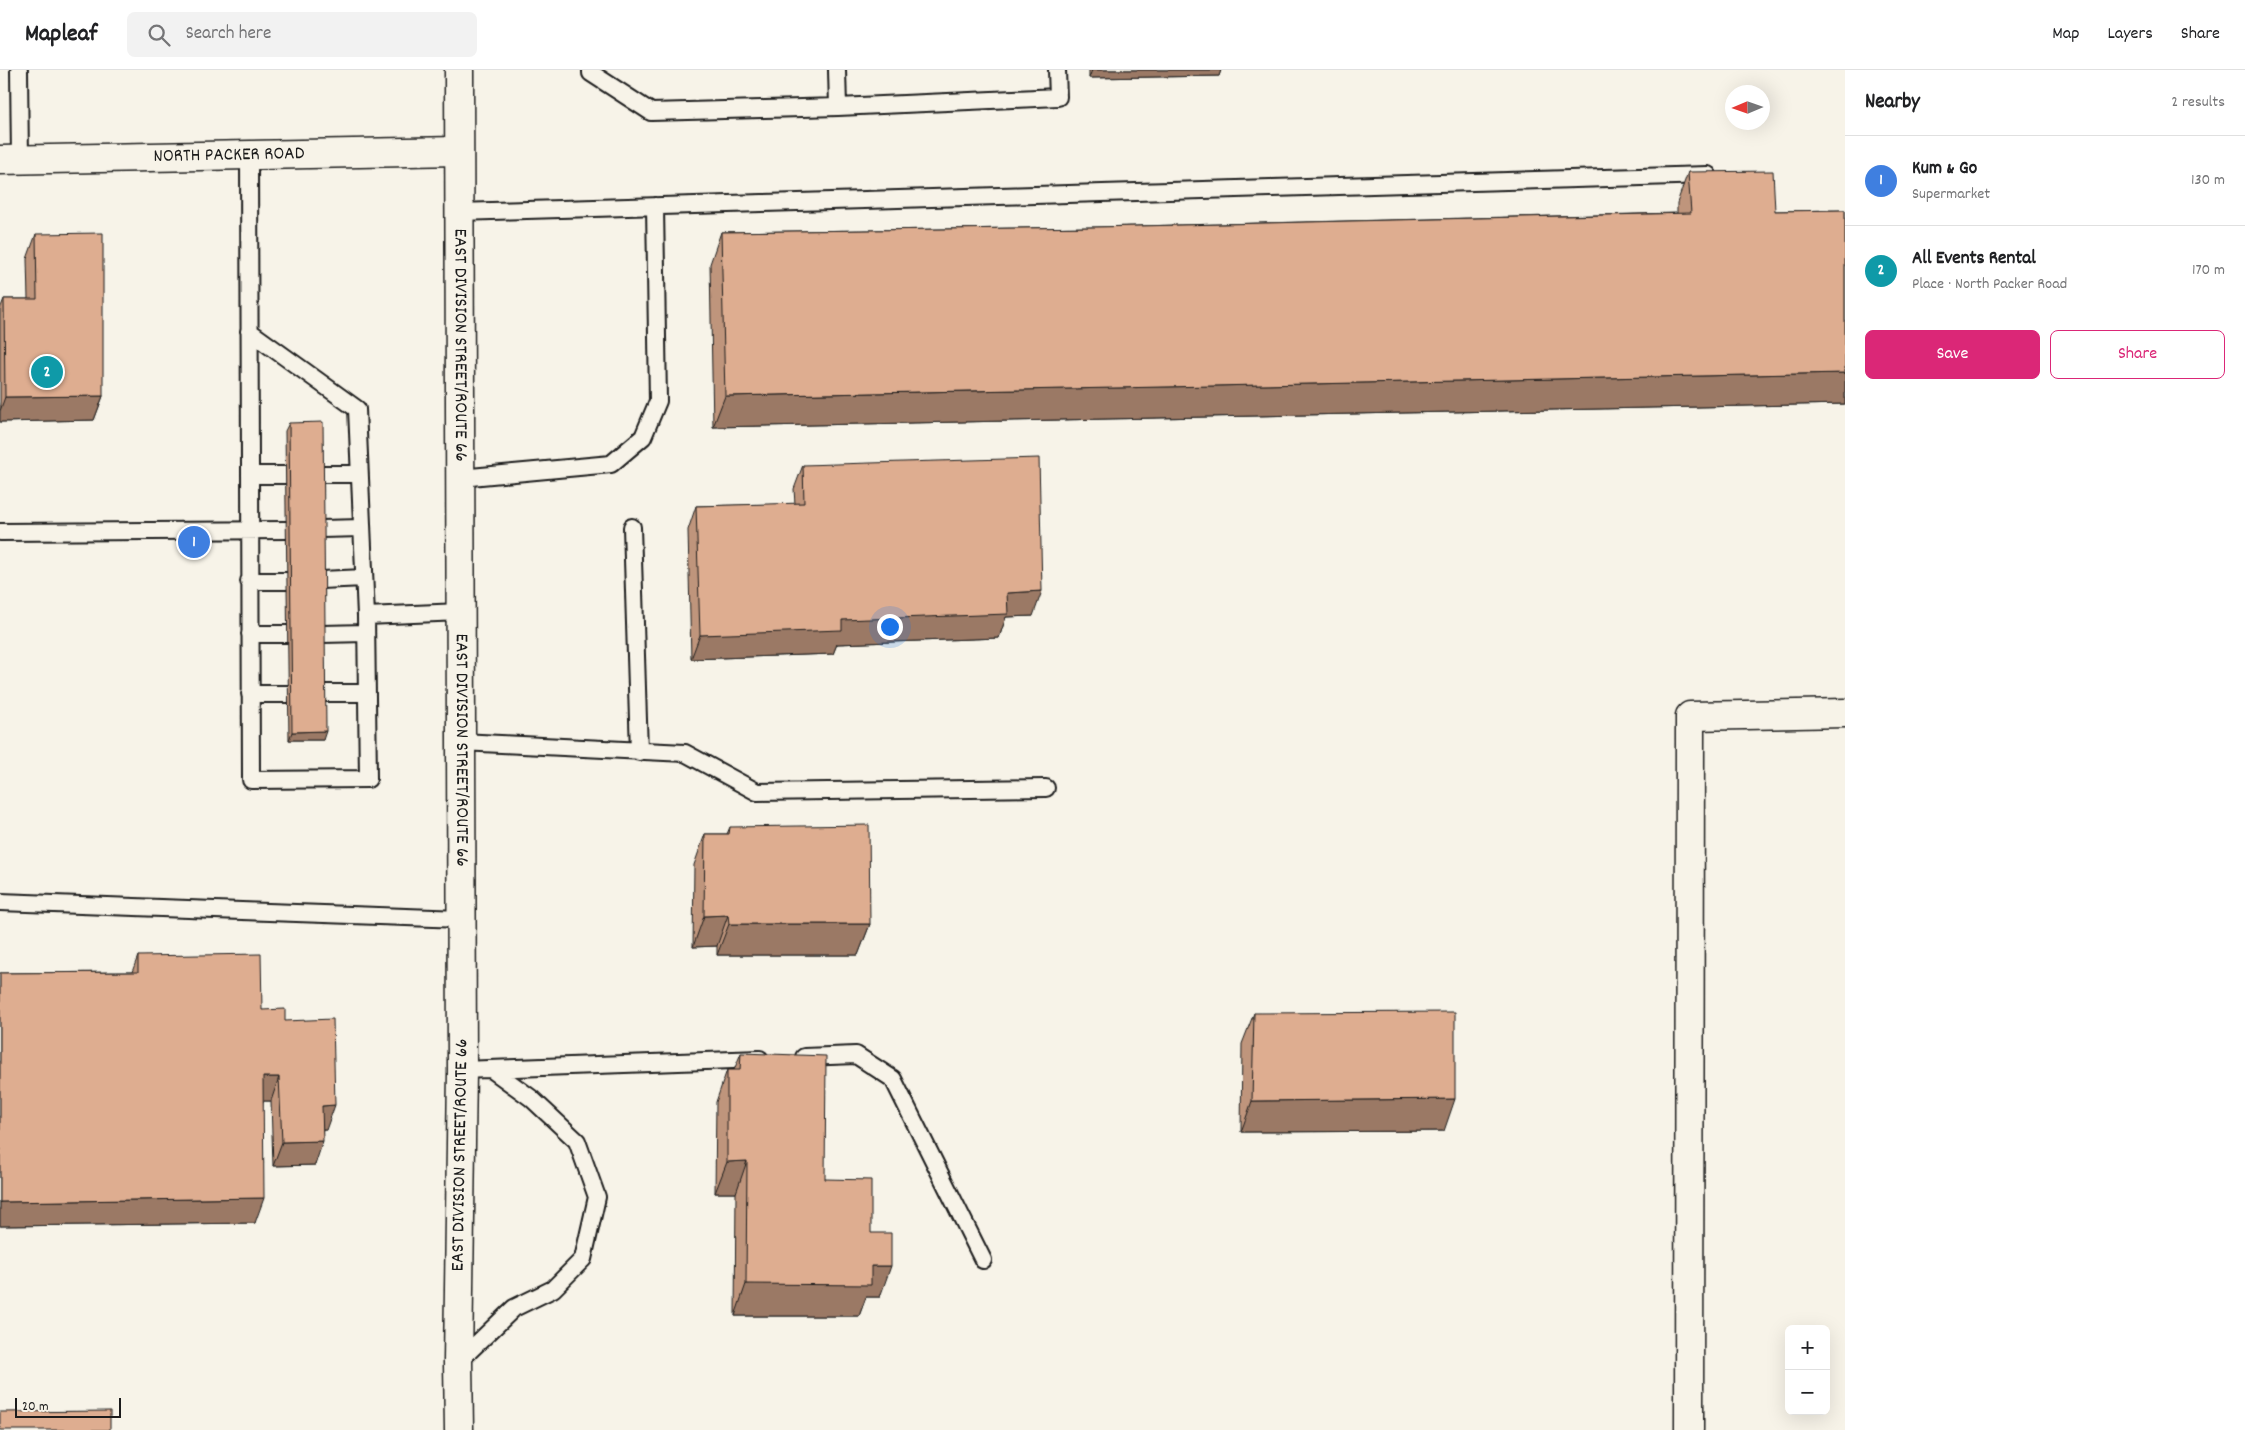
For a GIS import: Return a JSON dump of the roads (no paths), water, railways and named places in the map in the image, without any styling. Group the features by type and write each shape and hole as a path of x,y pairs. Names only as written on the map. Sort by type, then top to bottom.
{"main road":[{"name":"EAST DIVISION STREET/ROUTE 66","path":"459,70 458,212 462,919 459,1430"},
{"name":"NORTH PACKER ROAD","path":"10,160 458,151"},
{"path":"1689,1430 1690,716 1845,713"}],"lane":[{"path":"10,160 19,70"},
{"path":"591,70 591,73 650,112 838,108 1058,96 1057,70"},
{"path":"837,70 838,108"},
{"path":"249,156 249,332 250,475 250,694 251,780 368,779 366,616 357,409 249,332"},
{"path":"458,212 1723,175"},
{"path":"460,478 611,464 643,437 658,402 655,206"},
{"path":"320,474 359,474"},
{"path":"250,475 286,475"},
{"path":"632,527 639,752"},
{"path":"321,529 362,528"},
{"path":"0,532 286,530"},
{"path":"321,580 364,578"},
{"path":"250,581 286,581"},
{"path":"366,616 461,612"},
{"path":"250,634 287,634"},
{"path":"322,634 366,634"},
{"path":"322,693 366,693"},
{"path":"250,694 288,694"},
{"path":"461,742 685,753 757,792 1046,788"},
{"path":"0,902 462,919"},
{"path":"462,1070 856,1055 893,1079 983,1260"},
{"path":"458,1362 514,1308 553,1290 584,1259 597,1197 577,1141 531,1098 492,1069"}],"place":[{"name":"All Events Rental","path":"47,372"},
{"name":"Kum & Go","path":"194,542"}]}
